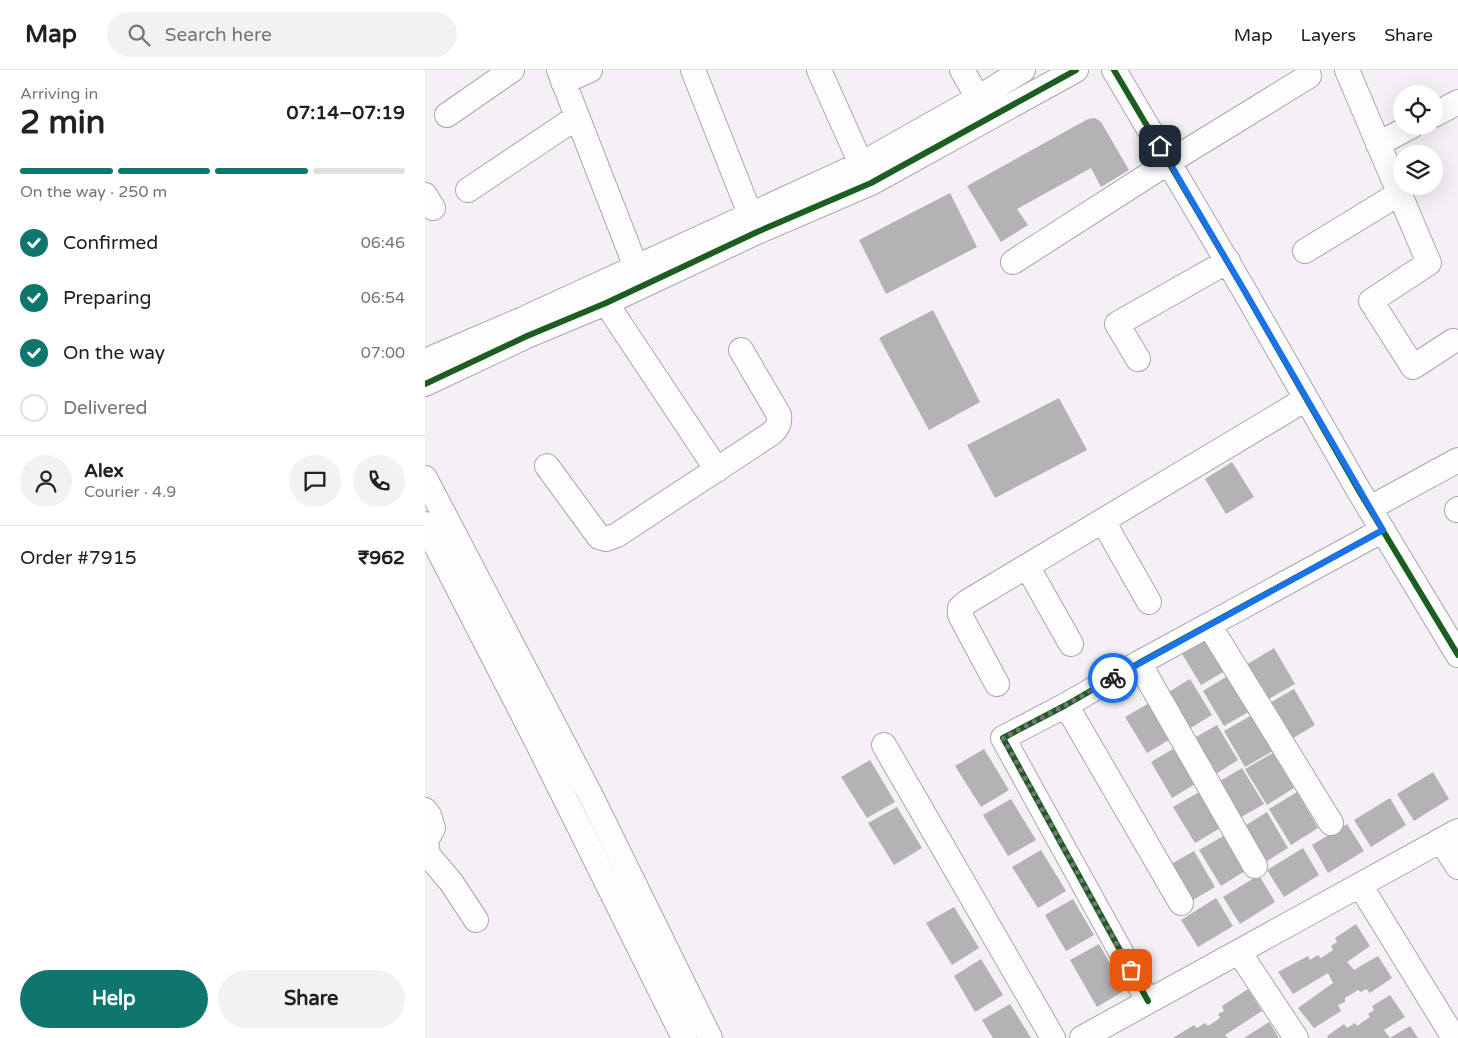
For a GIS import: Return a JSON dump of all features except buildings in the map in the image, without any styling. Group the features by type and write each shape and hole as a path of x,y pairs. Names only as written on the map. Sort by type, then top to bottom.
{"street":[{"path":"447,115 512,70"},
{"path":"590,70 561,76 639,276"},
{"path":"693,70 750,214"},
{"path":"819,70 861,164"},
{"path":"962,70 978,98"},
{"path":"425,384 527,336 750,214 861,164 978,98 1023,70"},
{"path":"639,276 757,232 871,183 1076,70"},
{"path":"1114,70 1228,261 1369,508 1458,655"},
{"path":"1347,70 1393,179"},
{"path":"1013,262 1169,162 1309,76"},
{"path":"1443,110 1458,102"},
{"path":"468,190 577,117"},
{"path":"1378,144 1395,135"},
{"path":"1305,251 1396,195"},
{"path":"1400,195 1429,262 1371,301 1413,367 1453,341"},
{"path":"1138,359 1117,324 1228,261"},
{"path":"425,361 602,294"},
{"path":"602,294 717,470"},
{"path":"547,466 599,537 605,539 617,535 772,434 778,427 779,415 741,350"},
{"path":"997,684 960,615 960,608 1306,398"},
{"path":"1369,508 1458,460"},
{"path":"425,478 591,794 710,1038"},
{"path":"1103,521 1149,602"},
{"path":"425,524 537,742 684,1038"},
{"path":"1149,1001 1003,738 1383,530"},
{"path":"1027,566 1071,644"},
{"path":"1209,625 1331,823"},
{"path":"1139,663 1255,866"},
{"path":"1066,705 1181,903"},
{"path":"883,744 1053,1038"},
{"path":"425,810 429,815 433,828 426,841 426,856 451,882 476,920"},
{"path":"1083,1038 1449,836 1458,867"},
{"path":"1360,885 1453,1038"},
{"path":"1239,952 1296,1038"}],"cycle path":[{"path":"425,384 527,336 606,303 757,232 871,183 1076,70"},
{"path":"1114,70 1244,290 1359,491 1458,655"},
{"path":"1148,1001 1003,738 1383,530"}],"way so far":[{"path":"1113,678 1003,738 1131,970"}],"route":[{"path":"1113,678 1383,530 1160,146"}]}
